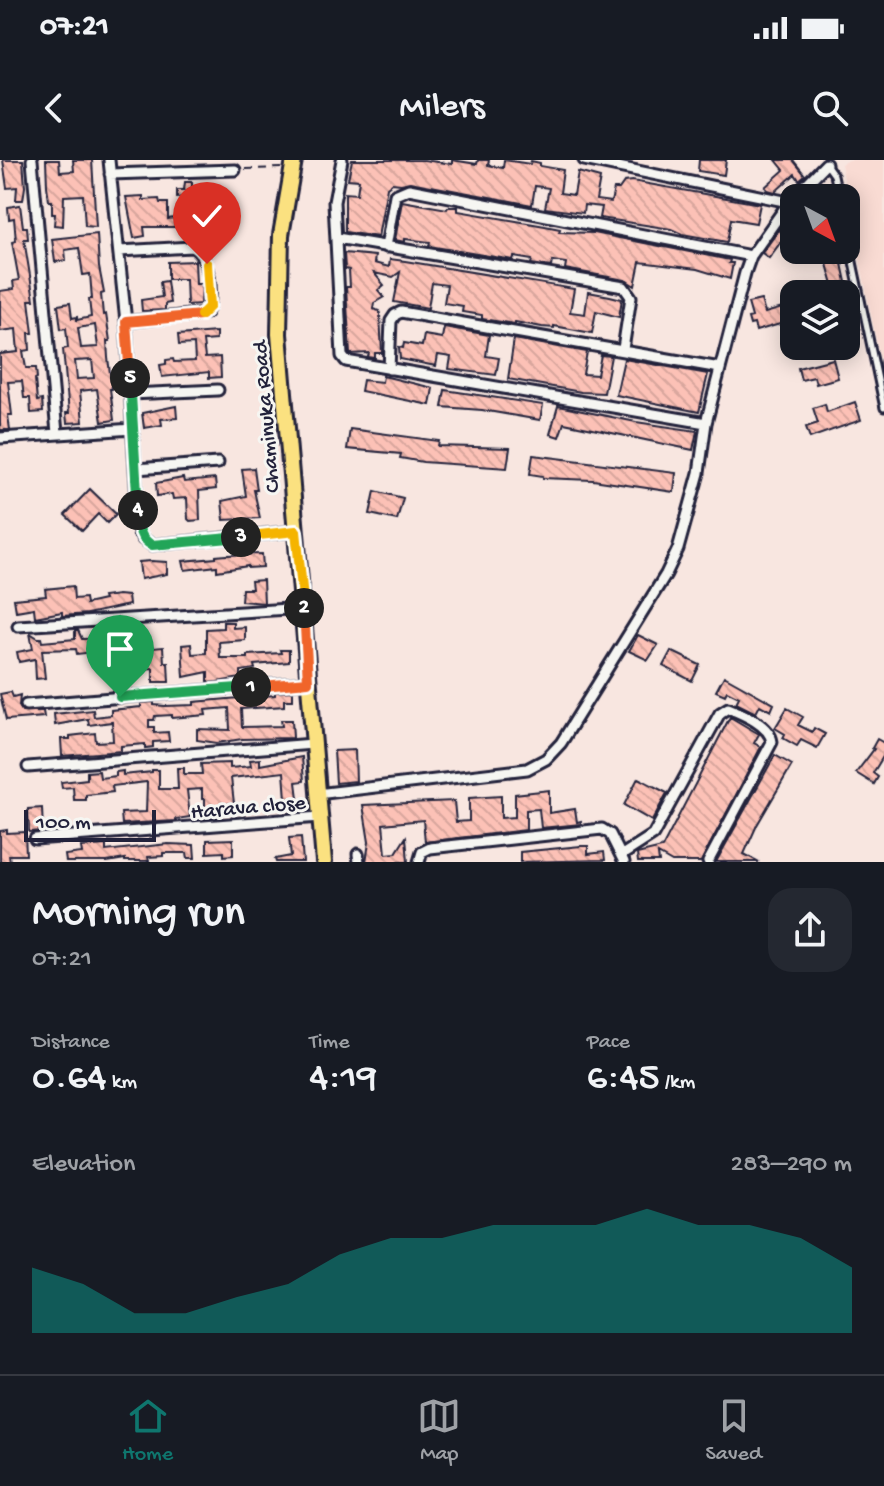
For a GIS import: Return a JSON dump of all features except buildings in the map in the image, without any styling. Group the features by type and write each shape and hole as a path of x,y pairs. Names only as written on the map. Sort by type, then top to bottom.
{"main road":[{"name":"Chaminuka Road","path":"293,164 281,235 278,304 324,862"}],"street":[{"path":"32,160 57,433"},
{"path":"109,160 126,322 139,533 148,544 296,531"},
{"path":"342,160 334,202 342,356 346,361 706,423"},
{"path":"584,160 780,200"},
{"path":"806,184 828,161"},
{"path":"110,174 235,170"},
{"path":"386,247 395,195 409,189 751,256"},
{"path":"317,794 527,769 546,759 574,723 666,574 678,549 699,473 706,423 751,256 780,215"},
{"path":"337,238 624,287 631,297 623,349"},
{"path":"119,251 192,247 202,252 207,264 210,306 206,313 126,322"},
{"path":"389,369 391,321 401,312 720,368"},
{"path":"131,394 218,390"},
{"path":"0,438 133,429"},
{"path":"136,469 218,463"},
{"path":"18,626 304,608"},
{"path":"26,705 308,682"},
{"path":"419,862 422,852 430,848 602,829 610,834 623,858 653,835 720,713 728,708 766,729 772,736 772,742 708,862"},
{"path":"28,767 313,744"},
{"name":"Harava close","path":"35,839 320,817"}],"lane":[{"path":"828,161 836,184"},
{"path":"853,264 884,408"}],"path":[{"path":"235,170 293,164"}],"shaded area":[{"path":"849,160 884,160 884,379 860,259 860,184 845,184 841,164"}],"route":[{"path":"120,697 308,682 296,531 152,545 139,533 126,322 206,313 210,306 207,264"}]}
